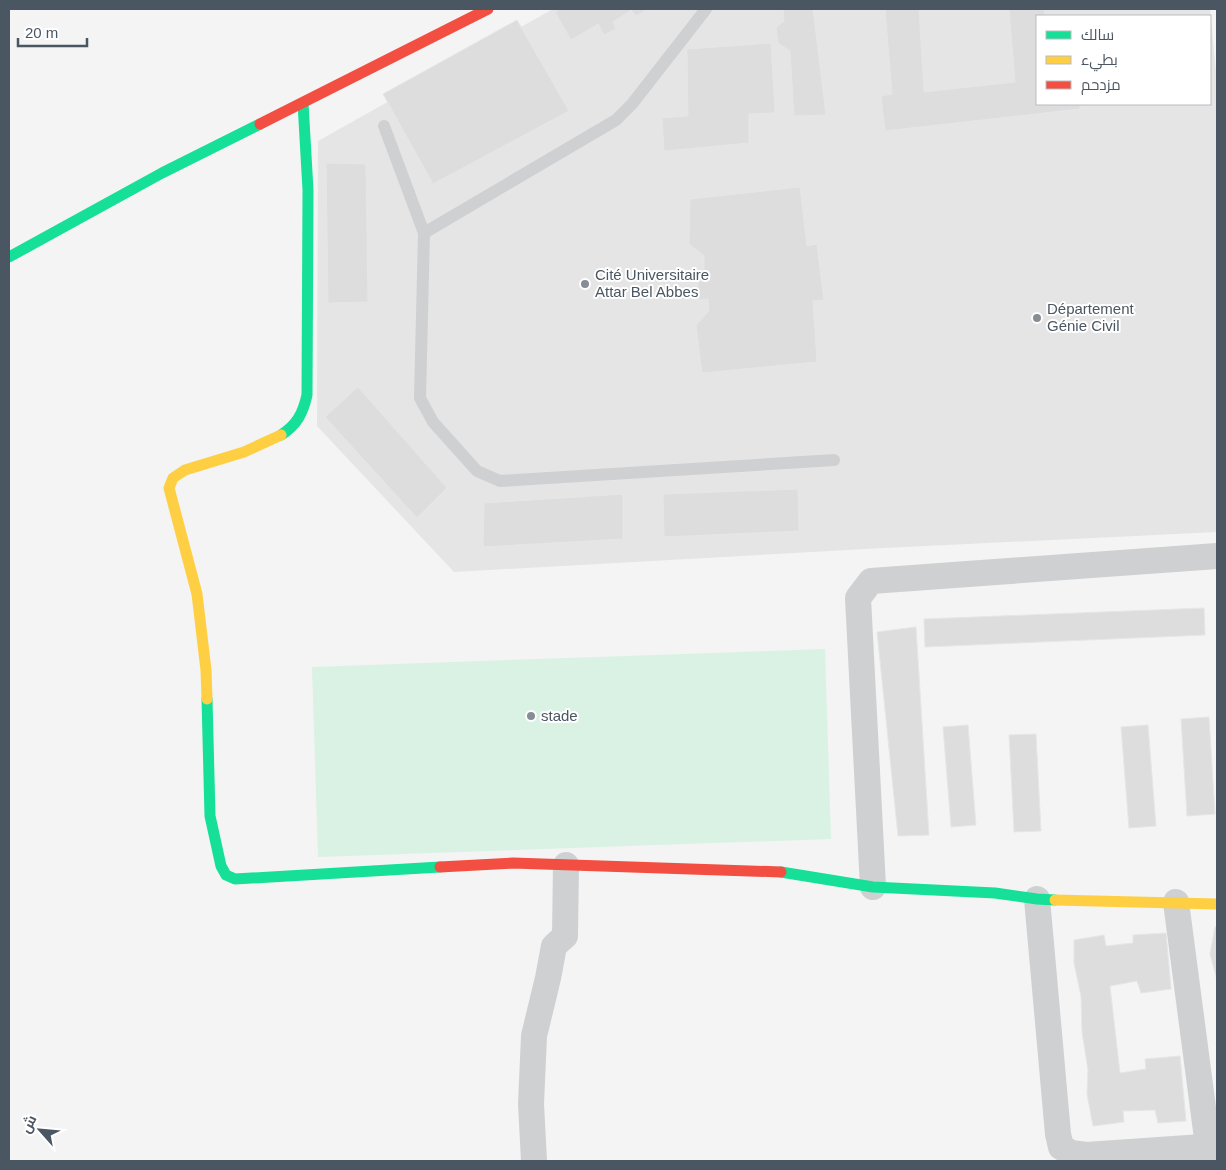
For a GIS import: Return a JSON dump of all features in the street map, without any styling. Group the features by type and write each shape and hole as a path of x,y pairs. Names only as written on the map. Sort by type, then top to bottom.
{"street":[{"path":"9,258 162,173 488,9"},
{"path":"302,103 308,190 307,395 304,410 296,423 268,443 185,470 173,478 169,488 197,594 206,670 210,816 221,866 226,874 235,879 513,863 789,872 874,887 994,893 1037,899 1217,904"},
{"path":"874,887 858,598 871,580 1217,556"},
{"path":"534,1161 531,1104 534,1036 554,946 565,936 566,865"},
{"path":"1037,899 1058,1134 1061,1147 1071,1154 1086,1155 1212,1151 1176,902"}],"lane":[{"path":"424,233 616,120 632,104 706,9"},
{"path":"384,126 424,233 420,398 433,422 477,470 500,481 834,460"}],"shaded area":[{"name":"Cité Universitaire Attar Bel Abbes","path":"553,9 1210,9 1211,15 1036,15 1036,105 1211,105 1211,19 1217,82 1217,532 454,572 317,426 318,141"}],"green space":[{"path":"825,649 831,839 318,857 312,667"}],"building":[{"path":"560,9 648,9 636,16 631,10 613,22 616,29 604,35 598,24 571,40 555,12"},
{"path":"783,9 813,9 826,115 794,116 790,51 778,43 776,28 784,21"},
{"path":"885,9 919,9 924,92 1015,82 1009,9 1044,9 1045,15 1036,15 1036,105 1080,105 1080,109 885,131 881,96 892,94"},
{"path":"517,20 569,111 433,184 383,94"},
{"path":"771,43 775,113 749,114 749,143 664,151 662,118 688,116 687,49"},
{"path":"326,163 366,164 368,302 328,303"},
{"path":"800,187 807,246 817,244 824,300 813,301 817,362 702,373 696,325 709,311 708,299 699,300 697,273 704,272 704,256 689,244 690,199"},
{"path":"358,387 447,488 417,518 325,417"},
{"path":"798,489 799,531 664,537 663,494"},
{"path":"623,494 623,539 483,547 484,503"},
{"path":"1204,608 1205,635 925,647 924,619"},
{"path":"916,627 929,835 898,836 877,632"},
{"path":"1209,717 1215,814 1187,816 1181,719"},
{"path":"968,725 976,825 951,827 943,727"},
{"path":"1148,725 1156,826 1129,828 1121,727"},
{"path":"1036,734 1041,831 1014,832 1009,735"},
{"path":"1217,926 1217,980 1210,954 1215,927"},
{"path":"1166,933 1171,989 1141,993 1137,981 1110,986 1120,1073 1146,1069 1145,1059 1180,1056 1186,1121 1158,1123 1155,1110 1123,1111 1124,1122 1093,1126 1087,1094 1088,1070 1082,1032 1081,996 1074,963 1074,940 1104,935 1106,946 1133,943 1133,935"}],"traffic: fast":[{"path":"281,435 298,418 304,407 307,395 308,190 303,103"},
{"path":"9,257 162,173 260,124"},
{"path":"207,699 210,816 221,866 226,875 235,879 440,867"},
{"path":"781,872 873,887 995,893 1055,900"}],"traffic: slow":[{"path":"207,699 206,670 197,594 169,488 173,478 185,470 244,452 281,435"},
{"path":"1055,900 1217,904"}],"traffic: jam":[{"path":"260,124 488,9"},
{"path":"440,867 513,863 781,872"}],"place":[{"name":"Cité Universitaire Attar Bel Abbes","path":"585,284"},
{"name":"Département Génie Civil","path":"1037,318"},
{"name":"stade","path":"531,716"}]}
